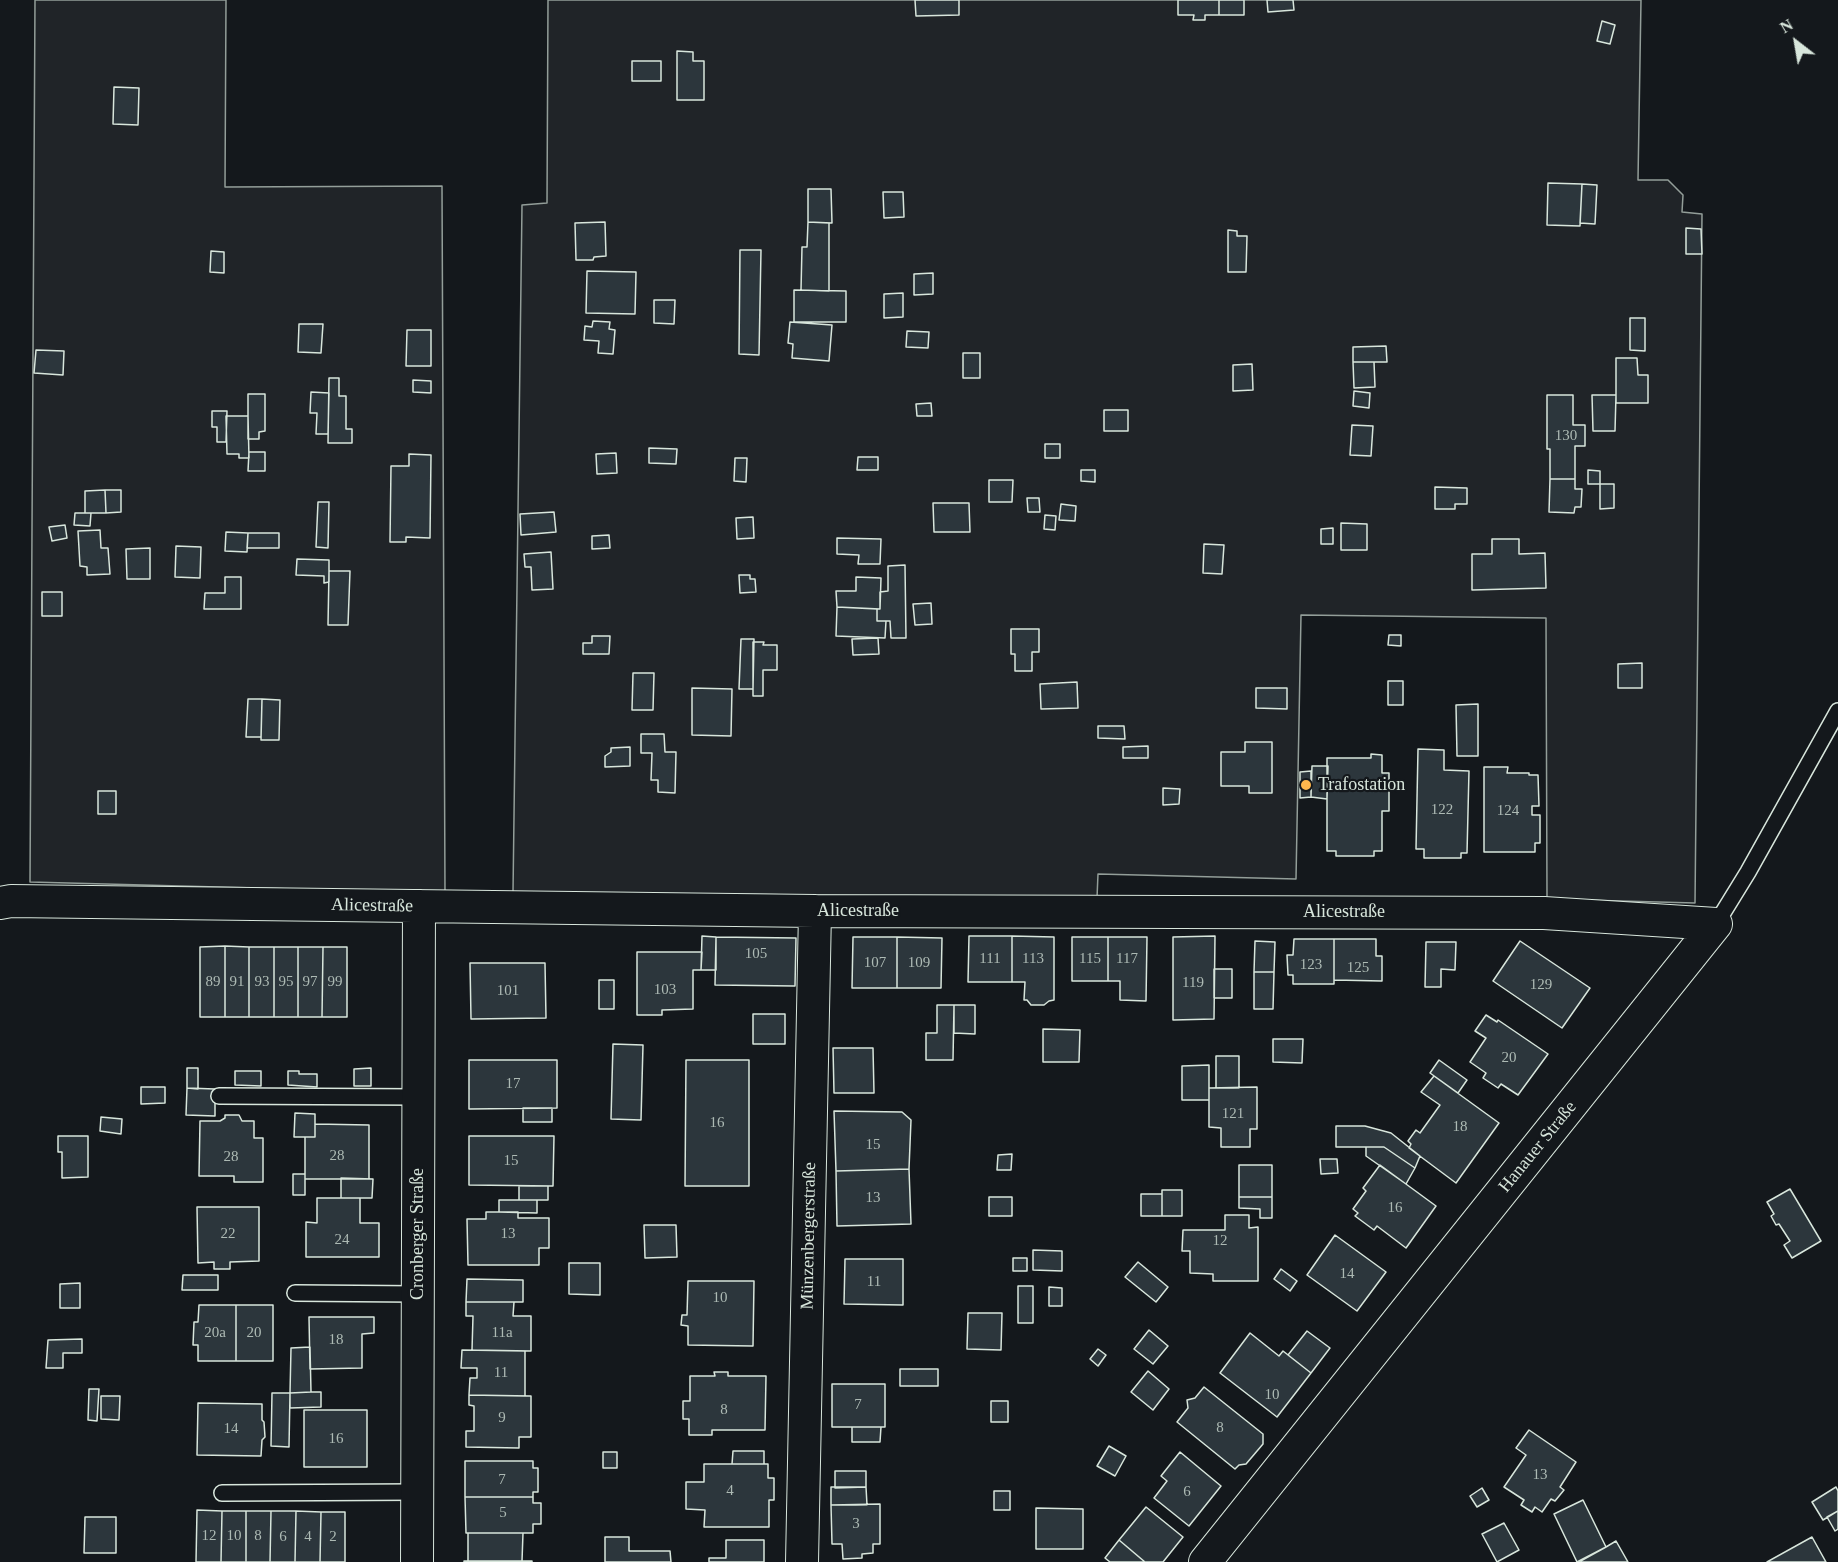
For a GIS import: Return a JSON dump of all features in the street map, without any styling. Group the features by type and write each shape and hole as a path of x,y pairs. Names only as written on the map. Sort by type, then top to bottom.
{"street":[{"name":"Alicestraße","path":"0,903 1544,913 1716,924"},
{"name":"Cronberger Straße","path":"417,1562 419,906"},
{"name":"Münzenbergerstraße","path":"802,1562 815,910"},
{"name":"Hanauer Straße","path":"1205,1562 1716,924"}],"lane":[{"name":"Hanauer Straße","path":"1716,924 1748,872 1838,711"},
{"path":"219,1096 419,1097"},
{"path":"295,1293 418,1294"},
{"path":"222,1493 417,1492"}],"shaded area":[{"path":"35,0 226,0 225,187 442,186 445,893 30,882"},
{"path":"548,0 1641,0 1638,180 1668,180 1683,195 1682,212 1702,214 1695,903 1547,899 1546,618 1301,615 1296,879 1098,874 1097,898 513,892 522,205 547,203"}],"building":[{"path":"915,0 959,0 959,15 916,16"},
{"path":"1178,0 1219,0 1219,15 1205,15 1205,20 1193,20 1194,15 1178,15"},
{"path":"1219,0 1244,0 1244,15 1219,15"},
{"path":"1267,0 1293,0 1294,10 1268,12"},
{"path":"1602,21 1615,25 1610,44 1597,41"},
{"path":"677,51 693,52 693,61 704,61 704,100 677,100"},
{"path":"632,61 661,61 661,81 632,81"},
{"path":"114,87 139,88 138,125 113,124"},
{"path":"1548,183 1582,184 1580,226 1547,225"},
{"path":"1582,184 1597,185 1595,224 1580,223"},
{"path":"808,189 831,189 832,223 808,222"},
{"path":"883,192 903,192 904,217 884,218"},
{"path":"605,222 606,256 594,257 593,260 576,260 575,223"},
{"path":"808,222 829,223 829,291 801,290 802,247 807,247"},
{"path":"1686,228 1701,229 1702,254 1686,254"},
{"path":"1228,230 1237,231 1237,236 1247,236 1246,272 1228,272"},
{"path":"740,250 761,250 759,355 739,354"},
{"path":"211,251 224,252 224,273 210,272"},
{"path":"587,271 636,272 635,314 586,313"},
{"path":"933,273 933,294 914,295 914,274"},
{"path":"794,290 846,291 846,322 794,322"},
{"path":"903,293 903,317 884,318 884,294"},
{"path":"654,300 675,300 674,324 654,323"},
{"path":"1630,318 1645,318 1645,351 1630,350"},
{"path":"593,321 610,322 609,329 615,330 613,354 598,353 599,341 584,340 585,326 592,327"},
{"path":"790,322 832,325 829,361 792,358 793,344 788,343"},
{"path":"299,324 323,324 321,353 298,352"},
{"path":"407,330 431,330 431,366 406,366"},
{"path":"907,331 929,332 928,348 906,347"},
{"path":"1386,346 1387,362 1353,362 1353,347"},
{"path":"36,350 64,351 63,375 34,373"},
{"path":"963,353 980,353 980,378 963,378"},
{"path":"1616,358 1637,358 1638,375 1648,375 1648,403 1616,403"},
{"path":"1353,362 1374,362 1375,387 1354,388"},
{"path":"1252,364 1253,390 1233,391 1233,365"},
{"path":"329,378 339,378 339,396 346,396 346,429 352,429 352,443 328,443"},
{"path":"413,380 431,381 431,393 413,392"},
{"path":"1354,391 1370,393 1369,408 1353,406"},
{"path":"311,392 329,393 328,434 316,434 317,413 310,413"},
{"path":"248,394 265,394 265,431 259,432 259,439 248,439"},
{"path":"1547,395 1573,395 1573,425 1585,425 1585,446 1575,446 1575,479 1550,479 1550,449 1547,449"},
{"path":"1592,395 1616,395 1615,431 1593,431"},
{"path":"931,403 932,416 917,416 916,404"},
{"path":"1104,410 1128,410 1128,431 1104,431"},
{"path":"212,411 227,411 226,442 217,442 217,427 212,427"},
{"path":"226,416 248,416 249,458 239,458 239,454 227,454"},
{"path":"1352,425 1373,426 1371,456 1350,455"},
{"path":"1045,444 1060,444 1060,458 1045,458"},
{"path":"649,448 677,449 676,464 649,463"},
{"path":"249,452 265,452 265,471 248,471"},
{"path":"616,453 617,473 597,474 596,454"},
{"path":"409,454 431,455 430,538 406,537 406,542 390,542 391,466 409,466"},
{"path":"858,457 878,457 878,470 857,470"},
{"path":"735,458 747,458 746,482 734,481"},
{"path":"1081,470 1095,470 1095,482 1081,481"},
{"path":"1588,470 1600,471 1600,484 1588,484"},
{"path":"1550,479 1575,479 1575,489 1582,489 1581,507 1575,507 1574,513 1549,512"},
{"path":"989,480 1013,480 1012,502 989,502"},
{"path":"1600,484 1614,484 1614,508 1600,509"},
{"path":"1435,487 1467,488 1467,504 1455,504 1455,509 1435,509"},
{"path":"105,490 121,490 121,512 106,513"},
{"path":"105,490 106,513 85,513 85,491"},
{"path":"1027,498 1039,498 1040,512 1028,512"},
{"path":"318,502 329,502 328,548 316,547"},
{"path":"933,503 969,503 970,532 934,532"},
{"path":"1061,504 1076,506 1075,521 1059,520"},
{"path":"554,512 556,532 521,535 520,514"},
{"path":"75,513 91,513 90,526 74,525"},
{"path":"1045,515 1056,516 1055,530 1044,529"},
{"path":"753,517 754,538 737,539 736,518"},
{"path":"1341,523 1367,524 1367,550 1341,550"},
{"path":"65,525 67,538 52,541 49,527"},
{"path":"1333,528 1333,544 1321,544 1321,529"},
{"path":"100,530 101,548 108,548 110,574 87,575 87,567 80,566 78,531"},
{"path":"226,532 248,533 247,552 225,551"},
{"path":"248,533 279,533 279,548 247,548"},
{"path":"609,535 610,548 592,549 592,536"},
{"path":"837,538 881,539 880,564 858,564 859,555 837,554"},
{"path":"1492,539 1519,539 1519,554 1545,553 1546,588 1472,590 1472,554 1492,554"},
{"path":"1204,544 1224,545 1222,574 1203,573"},
{"path":"176,546 201,547 200,578 175,577"},
{"path":"150,548 150,579 127,579 126,549"},
{"path":"551,552 553,589 532,590 531,567 525,567 524,554"},
{"path":"297,559 329,560 329,582 324,583 324,576 296,575"},
{"path":"905,565 906,638 891,638 890,621 877,621 880,592 888,591 888,566"},
{"path":"329,571 350,571 348,625 328,625"},
{"path":"739,575 750,575 750,579 755,579 756,592 740,593"},
{"path":"225,577 241,577 241,609 204,609 205,593 225,593"},
{"path":"856,577 881,578 880,609 837,607 836,591 856,591"},
{"path":"42,592 62,592 62,616 42,616"},
{"path":"931,603 932,624 915,625 913,604"},
{"path":"837,607 877,609 877,621 886,621 885,638 836,636"},
{"path":"1011,629 1039,629 1039,652 1032,652 1032,671 1015,671 1015,654 1011,654"},
{"path":"1389,635 1401,635 1401,646 1388,645"},
{"path":"592,636 610,636 609,654 583,654 583,643 592,643"},
{"path":"878,638 879,654 853,655 852,639"},
{"path":"741,639 754,639 753,689 739,689"},
{"path":"753,642 777,645 777,670 763,670 763,696 753,696"},
{"path":"1642,663 1642,688 1618,688 1618,664"},
{"path":"633,673 654,673 653,710 632,710"},
{"path":"1388,681 1403,681 1403,705 1388,705"},
{"path":"1077,682 1078,708 1041,709 1040,684"},
{"path":"692,688 732,689 731,736 692,735"},
{"path":"1256,688 1287,688 1287,709 1256,708"},
{"path":"248,699 262,699 261,737 246,737"},
{"path":"262,699 280,700 279,740 261,740"},
{"path":"1478,704 1478,756 1457,756 1456,705"},
{"path":"1098,726 1124,726 1125,739 1098,738"},
{"path":"641,734 664,734 665,752 676,752 675,793 658,792 658,780 651,780 652,753 641,753"},
{"path":"1245,742 1272,742 1272,793 1249,793 1249,786 1221,786 1221,752 1245,752"},
{"path":"1148,746 1148,758 1123,758 1123,747"},
{"path":"630,747 630,766 605,767 605,756 611,752 611,748"},
{"path":"1418,749 1444,750 1444,770 1469,771 1467,853 1461,853 1461,858 1424,858 1424,849 1416,849"},
{"path":"1371,754 1382,755 1382,773 1389,773 1389,811 1382,811 1382,851 1374,851 1374,856 1336,856 1336,851 1327,851 1327,758 1371,758"},
{"path":"1312,766 1328,766 1327,799 1311,797"},
{"path":"1484,767 1508,767 1507,773 1538,775 1539,806 1532,806 1532,815 1540,815 1540,843 1535,843 1535,852 1484,852"},
{"name":"Trafostation","path":"1311,771 1311,797 1300,798 1300,772"},
{"path":"1163,788 1180,789 1179,804 1163,805"},
{"path":"98,791 116,791 116,814 98,814"},
{"path":"702,936 716,937 716,970 701,970"},
{"path":"969,936 1012,936 1012,982 968,982"},
{"path":"1012,936 1054,937 1054,1000 1044,1005 1031,1005 1024,1000 1025,982 1012,982"},
{"path":"1215,936 1214,1019 1173,1020 1173,937"},
{"path":"716,937 796,938 795,986 715,985"},
{"path":"853,937 897,937 897,988 852,988"},
{"path":"897,937 942,938 941,988 897,988"},
{"path":"1072,937 1108,937 1108,981 1072,981"},
{"path":"1108,937 1147,937 1146,1001 1120,1000 1120,981 1108,981"},
{"path":"1294,939 1334,939 1334,984 1293,984 1293,975 1288,975 1287,955 1293,955"},
{"path":"1334,939 1376,939 1376,956 1382,956 1382,981 1334,980"},
{"path":"1255,941 1275,942 1274,972 1254,972"},
{"path":"1520,941 1590,988 1562,1028 1493,981"},
{"path":"1426,942 1456,942 1455,970 1441,969 1441,987 1425,987"},
{"path":"225,946 225,1017 200,1017 200,947"},
{"path":"225,946 249,947 249,1017 225,1017"},
{"path":"249,947 274,947 274,1017 249,1017"},
{"path":"274,947 298,947 298,1017 274,1017"},
{"path":"298,947 323,947 322,1017 298,1017"},
{"path":"323,947 347,947 347,1017 322,1017"},
{"path":"637,952 702,952 701,970 693,970 693,1009 662,1010 662,1015 637,1015"},
{"path":"470,963 545,963 546,1018 471,1019"},
{"path":"1214,969 1232,969 1232,998 1214,998"},
{"path":"1254,972 1274,972 1273,1009 1254,1009"},
{"path":"599,980 614,980 614,1009 599,1009"},
{"path":"937,1005 954,1005 953,1060 926,1060 926,1033 937,1033"},
{"path":"954,1005 975,1005 975,1034 954,1033"},
{"path":"753,1014 785,1014 785,1044 753,1044"},
{"path":"1486,1015 1497,1022 1498,1020 1548,1054 1518,1095 1501,1084 1498,1088 1483,1078 1486,1073 1470,1062 1486,1038 1475,1031"},
{"path":"1043,1029 1080,1030 1079,1062 1043,1062"},
{"path":"1273,1039 1303,1039 1302,1063 1273,1062"},
{"path":"613,1044 643,1045 641,1120 611,1119"},
{"path":"833,1048 873,1048 874,1093 834,1093"},
{"path":"1216,1056 1239,1056 1239,1088 1216,1088"},
{"path":"469,1060 557,1060 557,1108 469,1109"},
{"path":"686,1060 749,1060 749,1186 685,1186"},
{"path":"1439,1060 1467,1080 1458,1093 1430,1073"},
{"path":"1209,1065 1209,1100 1182,1100 1182,1066"},
{"path":"187,1068 198,1068 198,1089 187,1088"},
{"path":"371,1068 371,1086 354,1086 354,1069"},
{"path":"235,1071 261,1071 261,1086 235,1085"},
{"path":"288,1071 299,1071 299,1074 317,1074 317,1087 288,1085"},
{"path":"1434,1076 1499,1123 1456,1183 1409,1148 1411,1144 1408,1141 1416,1130 1420,1133 1440,1105 1421,1092"},
{"path":"141,1087 165,1087 165,1103 141,1104"},
{"path":"1257,1087 1257,1129 1250,1129 1250,1147 1221,1147 1221,1128 1209,1127 1209,1088"},
{"path":"187,1088 215,1089 215,1116 186,1115"},
{"path":"523,1108 552,1108 552,1122 523,1122"},
{"path":"834,1111 902,1112 911,1120 909,1169 836,1171"},
{"path":"295,1113 315,1114 315,1137 294,1137"},
{"path":"225,1115 239,1115 242,1121 254,1121 254,1138 263,1138 263,1182 234,1182 234,1176 199,1176 200,1121 220,1121 225,1118"},
{"path":"101,1117 122,1119 121,1134 100,1131"},
{"path":"315,1124 369,1125 369,1179 305,1179 305,1137 315,1137"},
{"path":"1336,1126 1365,1126 1391,1133 1420,1156 1415,1168 1384,1147 1336,1147"},
{"path":"58,1136 88,1136 88,1177 62,1178 62,1152 58,1152"},
{"path":"469,1136 554,1136 553,1186 469,1185"},
{"path":"1366,1147 1384,1147 1415,1168 1406,1184 1366,1156"},
{"path":"1012,1154 1011,1170 997,1170 998,1155"},
{"path":"1320,1159 1337,1159 1338,1173 1321,1174"},
{"path":"1239,1165 1272,1165 1272,1197 1239,1197"},
{"path":"1380,1165 1436,1206 1406,1248 1377,1226 1374,1230 1355,1216 1358,1213 1353,1209 1366,1191 1363,1188"},
{"path":"909,1169 911,1224 837,1226 836,1171"},
{"path":"293,1174 305,1174 305,1195 293,1195"},
{"path":"341,1178 373,1179 372,1198 341,1198"},
{"path":"519,1186 548,1186 548,1200 519,1200"},
{"path":"1790,1189 1821,1241 1792,1258 1784,1245 1790,1241 1779,1224 1776,1225 1771,1216 1774,1214 1767,1202"},
{"path":"1162,1190 1182,1190 1182,1216 1162,1216"},
{"path":"1141,1194 1162,1194 1162,1216 1141,1216"},
{"path":"989,1197 1012,1197 1012,1216 989,1216"},
{"path":"1239,1197 1272,1197 1272,1218 1260,1218 1260,1209 1239,1208"},
{"path":"317,1198 360,1198 360,1223 379,1223 379,1257 306,1257 306,1222 317,1223"},
{"path":"499,1200 537,1200 537,1213 499,1212"},
{"path":"197,1207 259,1207 259,1261 230,1262 230,1269 214,1269 214,1262 198,1263"},
{"path":"486,1212 518,1212 518,1218 549,1218 549,1248 539,1248 539,1265 468,1265 467,1219 486,1219"},
{"path":"1225,1215 1249,1215 1249,1228 1258,1227 1258,1281 1213,1281 1213,1274 1190,1273 1190,1251 1182,1251 1183,1230 1225,1230"},
{"path":"644,1225 676,1225 677,1257 645,1258"},
{"path":"1335,1235 1386,1272 1357,1311 1307,1275"},
{"path":"1033,1250 1062,1251 1062,1271 1033,1270"},
{"path":"1013,1258 1027,1258 1027,1271 1013,1271"},
{"path":"845,1259 903,1259 903,1305 844,1304"},
{"path":"1138,1262 1168,1287 1156,1302 1125,1277"},
{"path":"569,1263 600,1263 600,1295 569,1294"},
{"path":"1281,1269 1297,1281 1290,1291 1274,1279"},
{"path":"183,1275 218,1275 218,1290 182,1290"},
{"path":"467,1279 523,1280 523,1302 466,1302"},
{"path":"688,1281 754,1281 753,1346 688,1345 688,1326 681,1325 682,1315 687,1315"},
{"path":"80,1283 80,1308 60,1308 60,1284"},
{"path":"1018,1286 1033,1286 1033,1323 1018,1323"},
{"path":"1049,1287 1062,1288 1062,1306 1049,1306"},
{"path":"466,1302 514,1302 513,1316 531,1316 531,1351 472,1350 473,1316 466,1316"},
{"path":"199,1305 236,1305 236,1361 198,1361 198,1345 193,1345 194,1322 198,1322"},
{"path":"236,1305 273,1305 273,1361 236,1361"},
{"path":"968,1313 1002,1313 1001,1350 967,1349"},
{"path":"309,1317 374,1317 374,1333 362,1334 362,1368 310,1369"},
{"path":"1149,1330 1168,1346 1153,1364 1134,1349"},
{"path":"1307,1331 1330,1348 1311,1373 1288,1355"},
{"path":"1250,1333 1279,1356 1283,1351 1311,1373 1277,1417 1220,1373"},
{"path":"82,1339 82,1353 63,1353 63,1368 46,1368 48,1340"},
{"path":"310,1347 311,1392 290,1393 291,1348"},
{"path":"1098,1349 1106,1355 1098,1366 1090,1359"},
{"path":"462,1350 525,1351 525,1396 469,1395 470,1378 477,1378 477,1368 461,1368"},
{"path":"900,1369 938,1369 938,1386 900,1386"},
{"path":"1148,1371 1169,1389 1153,1410 1131,1392"},
{"path":"714,1372 728,1372 728,1376 766,1376 765,1430 712,1430 712,1435 689,1435 689,1419 683,1419 683,1401 690,1401 690,1376 715,1376"},
{"path":"832,1384 885,1384 885,1427 832,1427"},
{"path":"1204,1387 1263,1434 1263,1444 1246,1464 1239,1465 1235,1469 1177,1422 1188,1408 1187,1400 1195,1398"},
{"path":"89,1389 99,1389 97,1421 88,1420"},
{"path":"321,1392 321,1407 290,1408 290,1393"},
{"path":"272,1393 290,1393 289,1447 271,1446"},
{"path":"469,1395 531,1396 531,1437 519,1437 519,1448 466,1447 466,1431 474,1431 474,1406 469,1405"},
{"path":"101,1396 120,1396 119,1420 101,1419"},
{"path":"991,1401 1008,1401 1008,1422 991,1422"},
{"path":"198,1403 262,1404 265,1437 262,1440 261,1456 197,1455"},
{"path":"304,1410 367,1410 367,1467 304,1467"},
{"path":"852,1427 881,1427 880,1442 852,1442"},
{"path":"1529,1430 1576,1462 1560,1487 1564,1490 1555,1501 1551,1499 1542,1512 1535,1507 1532,1512 1521,1505 1524,1500 1504,1487 1526,1455 1516,1448"},
{"path":"1109,1446 1126,1456 1115,1476 1097,1466"},
{"path":"733,1451 764,1451 764,1464 732,1464"},
{"path":"603,1452 617,1452 617,1468 603,1468"},
{"path":"1180,1452 1221,1486 1189,1526 1154,1498 1167,1481 1161,1476"},
{"path":"465,1461 533,1461 533,1468 538,1468 538,1492 533,1492 533,1497 465,1497"},
{"path":"704,1464 768,1464 768,1478 774,1478 774,1500 769,1500 769,1527 704,1527 705,1510 686,1509 686,1482 704,1482"},
{"path":"835,1471 866,1471 866,1487 835,1488"},
{"path":"831,1487 866,1487 867,1505 831,1505"},
{"path":"1836,1487 1838,1511 1823,1520 1812,1502"},
{"path":"1482,1488 1489,1500 1477,1507 1470,1496"},
{"path":"994,1491 1010,1491 1010,1510 994,1510"},
{"path":"465,1497 533,1497 533,1503 541,1503 541,1524 533,1524 533,1533 466,1533"},
{"path":"1583,1500 1606,1547 1577,1562 1554,1514"},
{"path":"880,1504 880,1544 873,1544 873,1553 862,1554 862,1558 843,1559 842,1544 832,1544 831,1505"},
{"path":"1146,1507 1183,1537 1163,1562 1145,1562 1119,1540"},
{"path":"1036,1508 1083,1509 1083,1549 1036,1549"},
{"path":"197,1510 222,1511 221,1562 196,1562"},
{"path":"222,1511 246,1511 246,1562 221,1562"},
{"path":"246,1511 271,1511 270,1562 246,1562"},
{"path":"271,1511 296,1511 295,1562 270,1562"},
{"path":"296,1511 321,1512 320,1562 295,1562"},
{"path":"1838,1511 1838,1529 1835,1531 1827,1517"},
{"path":"321,1512 345,1512 345,1562 320,1562"},
{"path":"85,1517 116,1517 116,1553 84,1553"},
{"path":"1504,1523 1519,1550 1497,1562 1482,1534"},
{"path":"468,1533 523,1533 522,1561 468,1561"},
{"path":"605,1537 629,1537 629,1551 670,1551 671,1562 605,1562"},
{"path":"1812,1537 1826,1562 1767,1562"},
{"path":"726,1540 764,1540 764,1562 709,1562 709,1558 726,1558"},
{"path":"1119,1540 1145,1562 1110,1562 1105,1558"},
{"path":"1616,1541 1628,1562 1579,1562 1606,1547"},
{"path":"532,1561 532,1562 464,1562"}],"place":[{"name":"Trafostation","path":"1306,785"}]}
